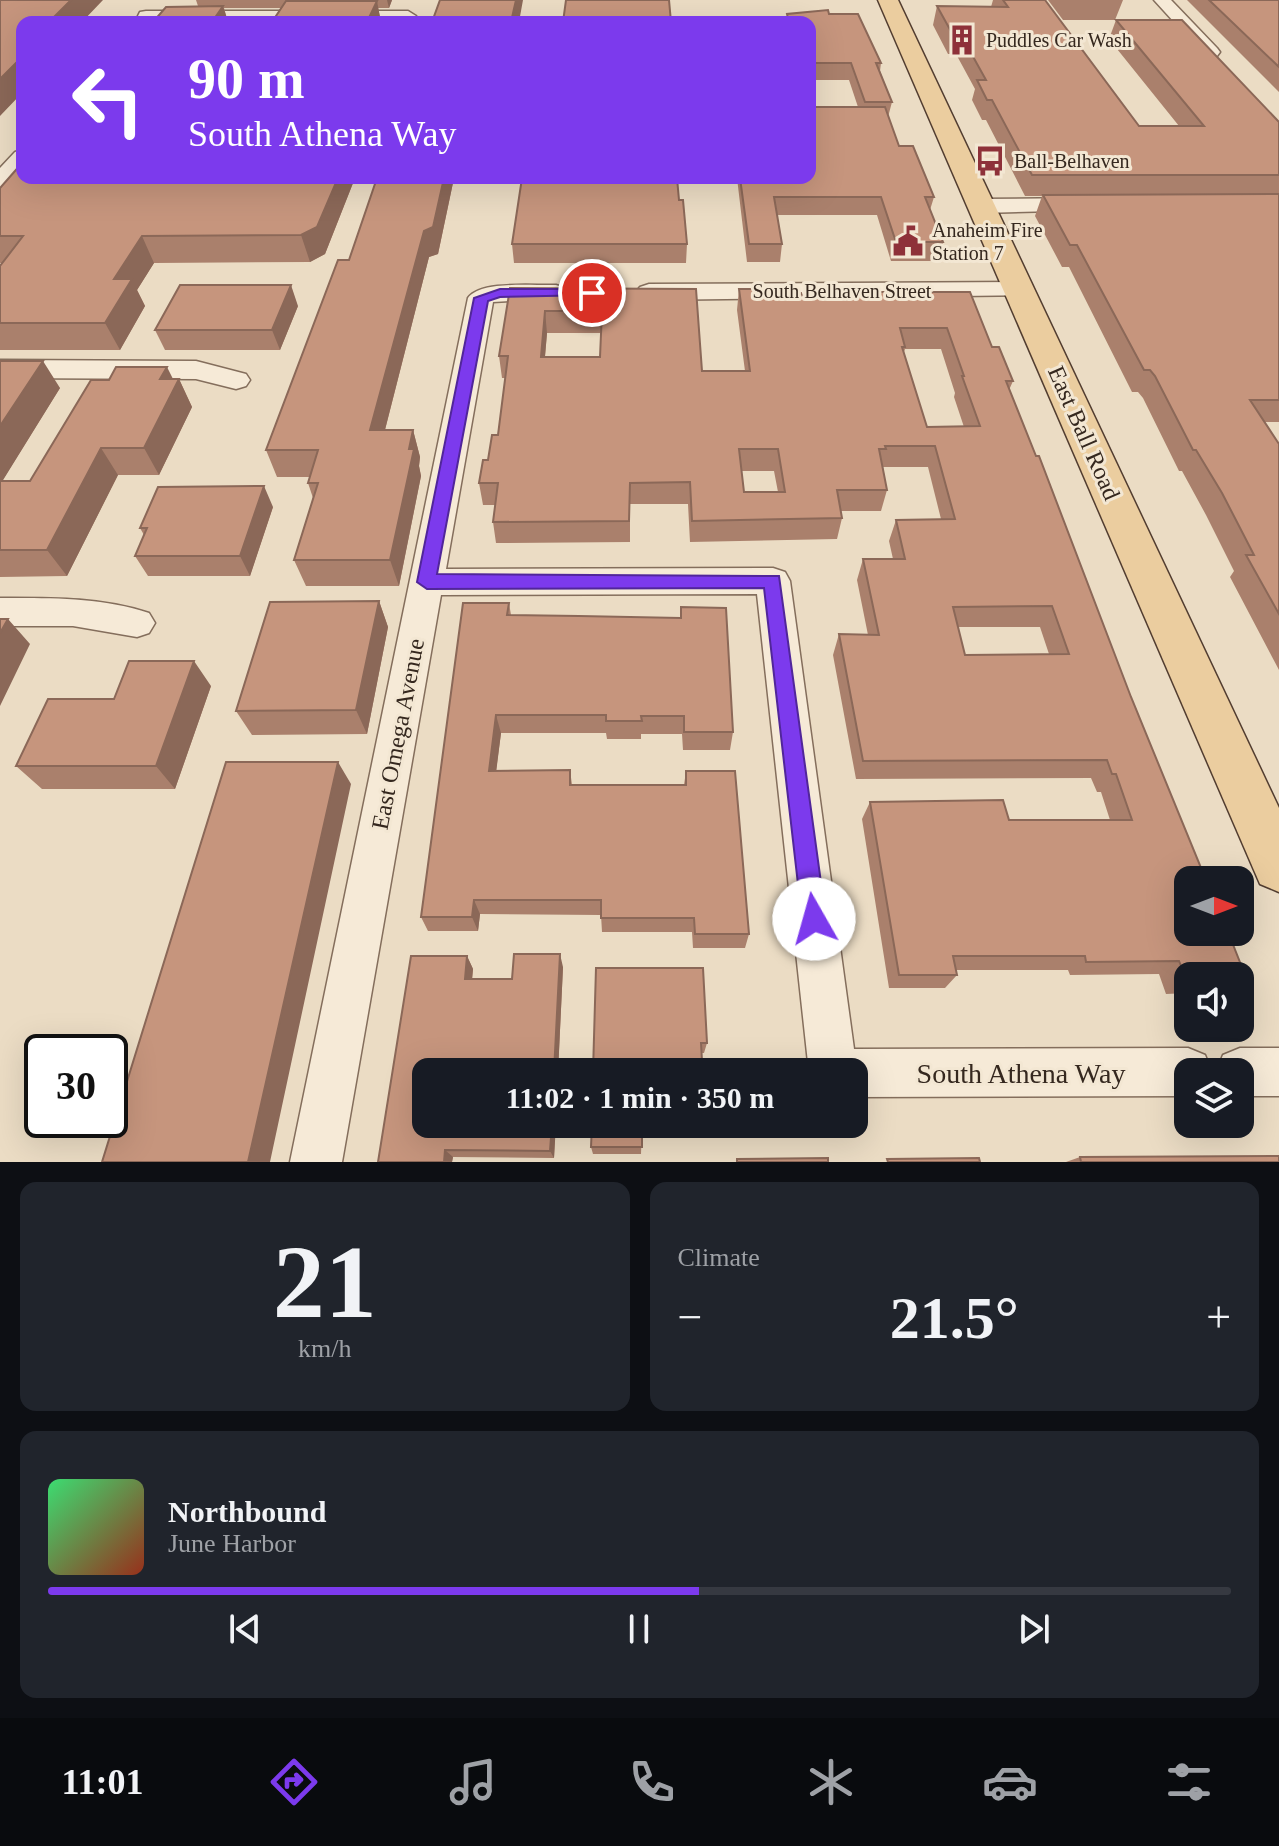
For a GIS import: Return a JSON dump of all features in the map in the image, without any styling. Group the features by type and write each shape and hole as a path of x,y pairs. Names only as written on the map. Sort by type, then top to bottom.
{"main road":[{"name":"East Ball Road","path":"888,0 1279,866"}],"street":[{"path":"147,16 160,0"},
{"path":"1162,0 1227,70"},
{"path":"0,181 16,163"},
{"path":"982,206 1106,205"},
{"name":"South Belhaven Street","path":"622,292 1019,290"},
{"name":"East Omega Avenue","path":"316,1162 481,298 489,294 576,293"},
{"path":"0,369 196,370 236,380"},
{"path":"427,582 773,581 831,1058"},
{"path":"0,612 73,612 137,623"},
{"name":"South Athena Way","path":"868,1073 1174,1072"},
{"path":"1254,1072 1279,1072"}],"building":[{"path":"0,0 71,0 55,16 16,16 16,63 0,79"},
{"path":"440,0 516,0 512,16 434,16"},
{"path":"566,0 669,0 670,16 564,16"},
{"path":"1003,0 1045,0 1139,126 1204,126 1116,20 1182,20 1279,122 1279,175 1032,175 992,100 987,100 977,80 986,80 961,35 953,35 937,6 1008,7"},
{"path":"1209,0 1279,0 1279,67"},
{"path":"286,1 377,1 370,16 276,16"},
{"path":"223,6 216,16 158,16 166,7"},
{"path":"828,10 829,14 858,14 881,63 876,63 892,102 865,102 851,63 816,63 816,16 787,14"},
{"path":"816,107 885,107 899,146 913,146 934,197 925,197 943,242 896,242 881,197 774,197 782,244 749,244 741,184 816,184"},
{"path":"16,170 16,184 335,184 317,227 301,235 142,236 114,279 132,279 105,323 0,323 0,266 23,236 0,236 0,188"},
{"path":"375,184 443,184 433,227 424,231 370,430 413,430 409,449 414,449 390,560 294,560 318,483 308,483 318,450 266,450 338,260 349,260"},
{"path":"521,184 678,184 679,200 683,200 687,244 512,244"},
{"path":"1279,194 1279,400 1250,400 1279,444 1279,614 1246,555 1254,555 1222,493 1196,450 1193,450 1155,376 1150,370 1144,370 1077,245 1070,245 1043,195"},
{"path":"180,285 291,285 272,330 155,330"},
{"path":"510,288 696,289 702,371 750,371 739,289 776,289 777,293 801,293 802,296 851,295 850,292 970,292 992,347 999,347 1013,381 1006,381 1036,456 1039,456 1131,697 1200,866 1174,866 1174,946 1234,946 1240,962 1086,962 1085,956 953,956 957,975 899,975 870,802 1003,800 1009,820 1132,820 1116,774 1112,774 1107,760 863,761 839,634 879,635 863,559 905,559 896,520 955,519 935,446 885,446 886,449 879,449 887,490 837,490 842,518 692,521 690,482 630,483 629,521 493,522 498,483 479,483 483,460 488,460 492,435 498,435 508,356 499,356","holes":["545,311 602,311 600,357 541,357","900,328 947,328 980,426 927,427 902,347 905,347","739,449 778,449 785,492 744,492","1052,606 1069,654 965,655 953,607"]},
{"path":"0,361 43,361 0,426"},
{"path":"116,367 167,367 160,379 179,379 144,448 101,448 47,550 0,550 0,481 30,481 91,380 109,380"},
{"path":"264,486 240,556 135,556 147,528 140,528 158,487"},
{"path":"379,601 356,710 236,711 270,602"},
{"path":"463,603 509,603 507,615 681,618 681,607 726,608 733,732 684,732 684,716 641,716 642,721 606,721 606,715 496,715 489,771 570,770 570,785 686,785 686,771 735,771 749,934 695,934 694,918 601,918 601,900 474,900 472,917 421,917"},
{"path":"0,619 8,619 0,633"},
{"path":"129,661 194,661 156,766 16,766 48,699 114,699"},
{"path":"226,762 338,762 248,1162 102,1162 109,1138 128,1138 128,1078"},
{"path":"514,954 560,954 555,1058 412,1058 412,1138 551,1138 550,1151 445,1150 444,1162 378,1162 411,956 467,956 465,979 512,979"},
{"path":"596,968 703,968 707,1043 701,1043 702,1058 593,1058"},
{"path":"591,1138 642,1138 642,1147 591,1147"},
{"path":"1279,1156 1279,1162 1081,1162 1080,1157"},
{"path":"828,1158 828,1162 737,1162 737,1159"},
{"path":"979,1158 980,1162 888,1162 887,1159"}],"place":[{"name":"Puddles Car Wash","path":"962,40"},
{"name":"Ball-Belhaven","path":"990,161"},
{"name":"Anaheim Fire Station 7","path":"908,241"}],"route":[{"path":"592,293 500,293 481,298 427,582 773,581 814,919"}]}
